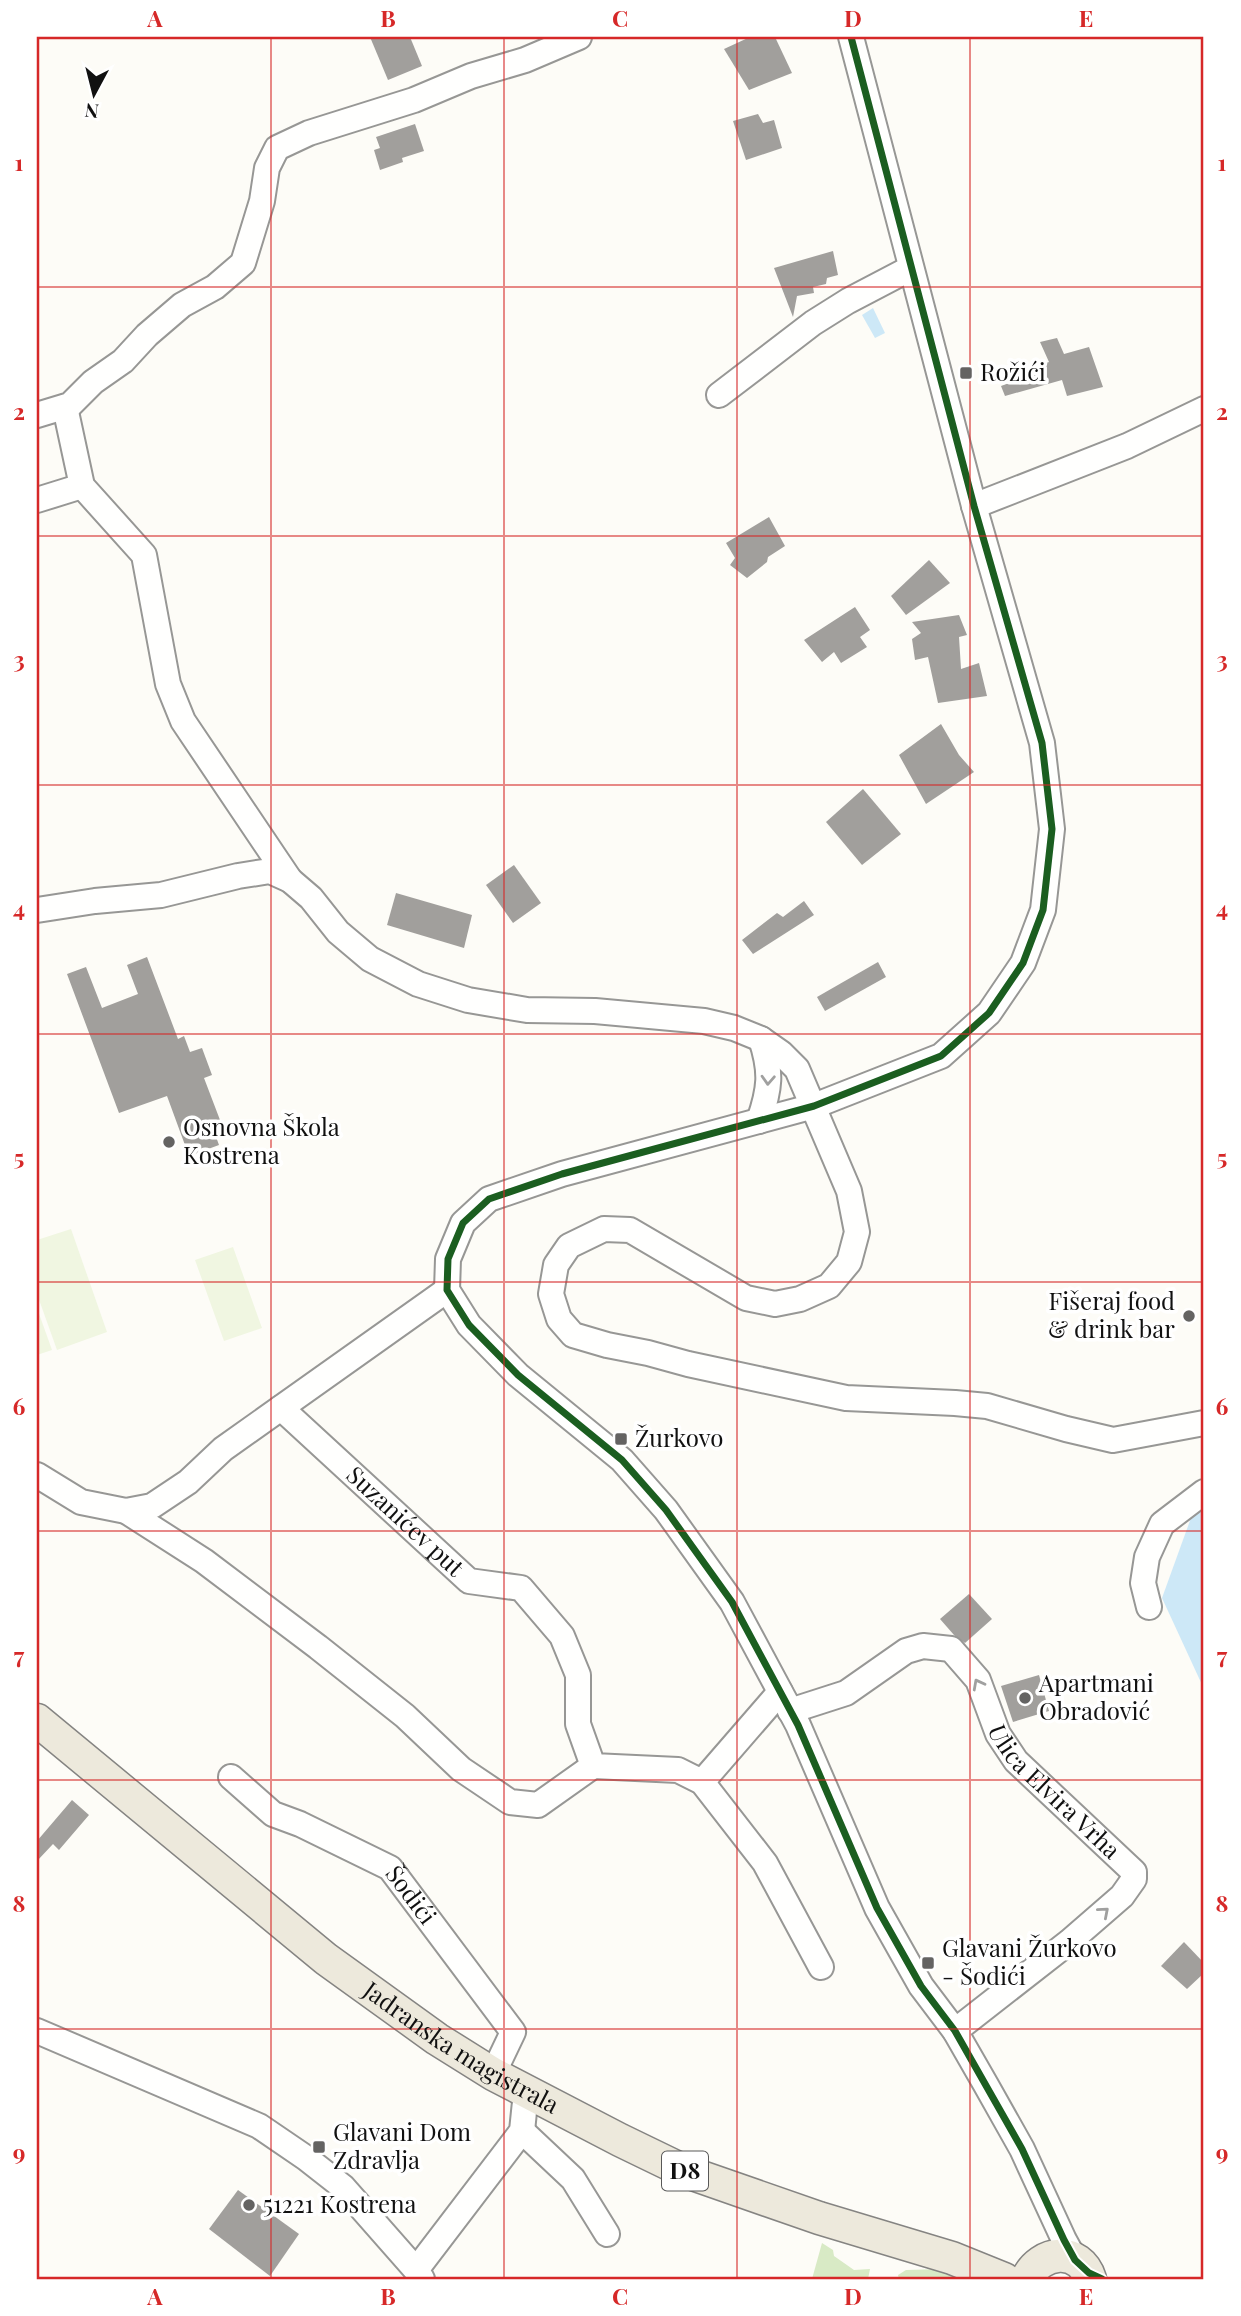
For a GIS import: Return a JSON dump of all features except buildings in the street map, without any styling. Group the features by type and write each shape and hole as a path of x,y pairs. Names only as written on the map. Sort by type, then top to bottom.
{"main road":[{"name":"Jadranska magistrala","path":"37,1720 326,1959 437,2039 493,2074 684,2171 819,2218 953,2258 1004,2279"},
{"name":"Jadranska magistrala","path":"953,2258 1034,2268 1057,2255 1089,2273"}],"street":[{"path":"37,415 71,405 93,382 123,361 147,335 182,305 215,287 243,263 262,201 267,168 277,148 309,133 414,100 471,76 558,48 579,37"},
{"path":"859,44 911,268 974,506 1042,743 1052,829 1043,910 1023,963 989,1013 941,1056 814,1106 562,1174 489,1199 463,1223 448,1259 447,1290 469,1325 518,1375 622,1460 666,1510 732,1602 785,1701 877,1908 921,1986 955,2031 1022,2149 1064,2240 1089,2273"},
{"path":"719,395 813,323 911,268"},
{"path":"65,407 82,486 144,555 169,684 183,721 290,880 311,898 338,932 370,959 418,984 468,1000 515,1008 595,1011 704,1021 734,1028 761,1039 797,1069 849,1191 857,1232 849,1262 829,1286 800,1299 775,1304 747,1298 630,1230 604,1230 569,1247 556,1265 551,1294 559,1319 573,1335 846,1398 987,1406 1113,1440 1204,1423"},
{"path":"974,506 1127,446 1204,410"},
{"path":"37,500 82,486"},
{"path":"37,910 161,895 270,871 290,880"},
{"path":"759,1121 767,1099 768,1080 768,1062 761,1039"},
{"path":"126,1511 152,1506 179,1488 223,1449 447,1290"},
{"name":"Suzanićev put","path":"281,1408 469,1581 521,1588 562,1636 578,1675 578,1724 593,1766"},
{"path":"37,1475 80,1502 126,1511 204,1561 405,1716 461,1769 510,1802 538,1805 593,1766 678,1770 702,1782 765,1863 821,1967"},
{"path":"1149,1607 1143,1583 1147,1557 1162,1524 1204,1492"},
{"name":"Ulica Elvira Vrha","path":"785,1701 846,1693 906,1651 923,1646 951,1649 978,1680 998,1734 1016,1761 1134,1872 1134,1879 1122,1896 1069,1942 955,2031"},
{"path":"702,1782 785,1701"},
{"name":"Šodići","path":"231,1777 274,1814 390,1868 513,2032 493,2074"},
{"path":"37,2031 259,2126 343,2187 419,2274 522,2131 526,2092"},
{"path":"522,2131 573,2179 607,2234"},
{"path":"1034,2268 1045,2249 1048,2235 1047,2204"}],"green space":[{"path":"71,1229 107,1332 57,1350 37,1294 37,1240"},
{"path":"233,1247 262,1328 224,1341 195,1260"},
{"path":"37,1308 52,1350 37,1355"},
{"path":"822,2243 833,2250 834,2256 854,2270 870,2269 868,2279 812,2279"},
{"path":"942,2269 966,2279 899,2279 898,2275 906,2270"}],"water":[{"path":"873,308 885,333 875,338 862,315"},
{"path":"1204,1507 1204,1689 1162,1598 1192,1515"}],"cycle path":[{"path":"851,37 974,506 1042,743 1052,829 1043,910 1023,963 989,1013 941,1056 814,1106 562,1174 489,1199 463,1223 448,1259 447,1290 469,1325 518,1375 622,1460 666,1510 732,1602 798,1725 877,1908 921,1986 955,2031 1022,2149 1075,2260 1089,2273 1102,2279"}],"place":[{"name":"Rožići","path":"966,373"},
{"name":"Osnovna Škola Kostrena","path":"169,1142"},
{"name":"Fišeraj food & drink bar","path":"1189,1316"},
{"name":"Žurkovo","path":"621,1439"},
{"name":"Apartmani Obradović","path":"1025,1698"},
{"name":"Glavani Žurkovo - Šodići","path":"928,1963"},
{"name":"Glavani Dom Zdravlja","path":"319,2147"},
{"name":"51221 Kostrena","path":"249,2205"}]}
